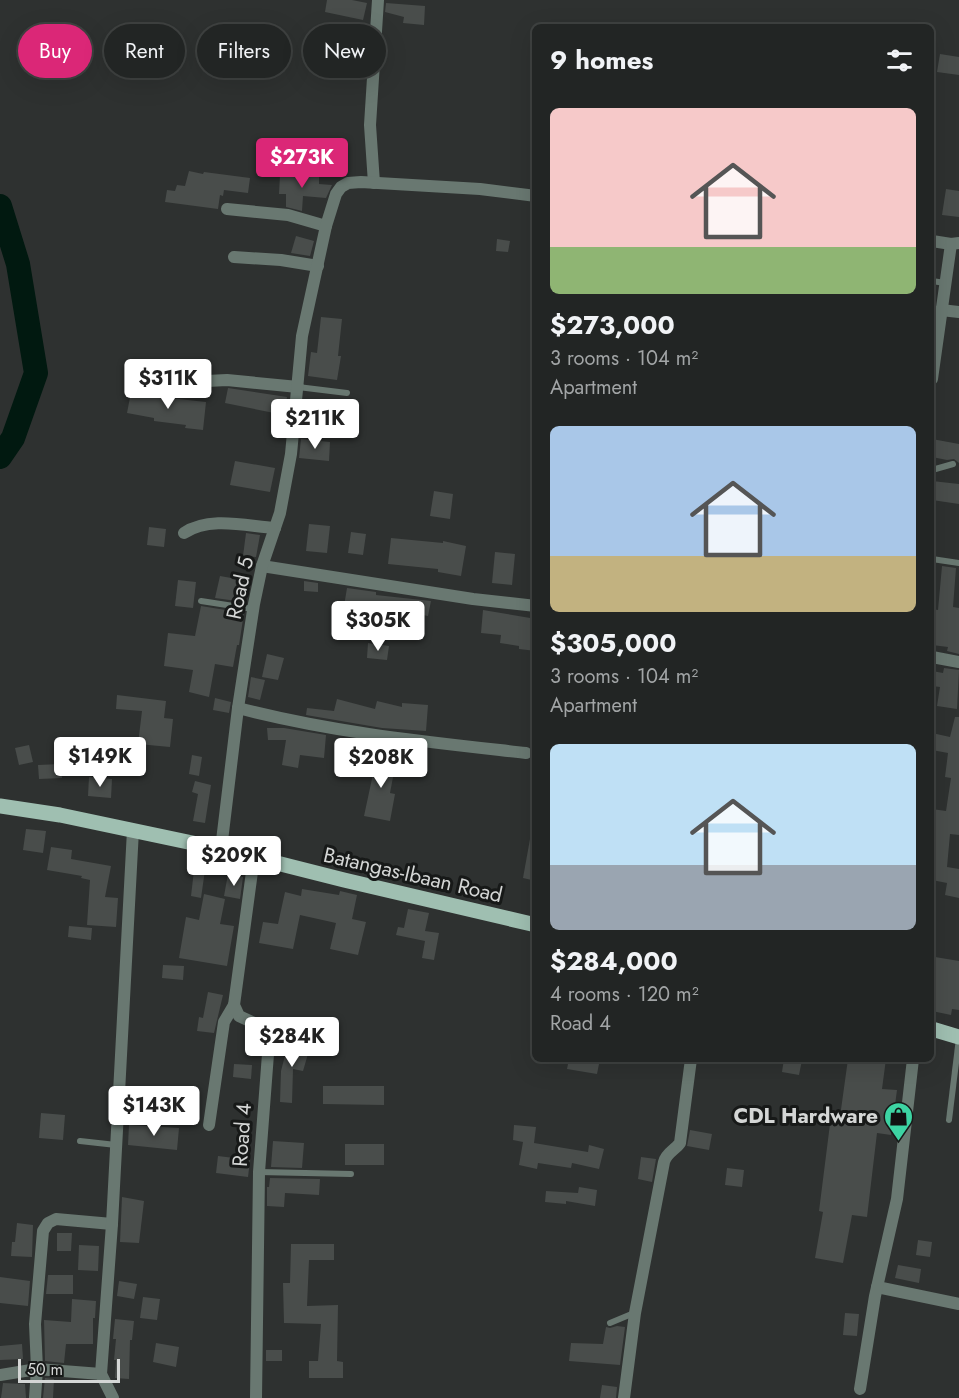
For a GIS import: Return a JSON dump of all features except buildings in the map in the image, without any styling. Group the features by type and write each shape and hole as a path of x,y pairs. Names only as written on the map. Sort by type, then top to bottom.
{"main road":[{"name":"Batangas-Ibaan Road","path":"0,806 60,815 221,849 532,924"},
{"path":"934,1030 959,1037"}],"street":[{"path":"378,0 370,125 374,183 480,189 532,196"},
{"name":"Road 5","path":"221,849 253,609 262,566 275,528 291,454 302,336 326,226 336,194 341,187 348,183 374,183"},
{"path":"227,210 288,215 326,226"},
{"path":"934,241 955,243 945,283 934,364"},
{"path":"234,257 282,260 318,266"},
{"path":"941,310 959,312"},
{"path":"186,392 207,381 227,380 298,387"},
{"path":"184,533 193,527 208,523 275,528"},
{"path":"262,566 472,599 532,606"},
{"path":"934,657 959,662"},
{"path":"238,708 335,730 526,753"},
{"path":"113,1398 101,1374 112,1224 133,830"},
{"path":"209,1125 224,1022 234,1005 254,857"},
{"name":"Road 4","path":"234,1005 239,1016 262,1027 269,1041 259,1172 256,1398"},
{"path":"624,1398 635,1313 664,1162 665,1157 676,1149 682,1134 691,1062"},
{"path":"860,1389 877,1287 897,1199 913,1062"},
{"path":"35,1398 37,1369 35,1324 43,1231 48,1223 56,1220 112,1224"},
{"path":"877,1287 959,1304"},
{"path":"0,1375 37,1369 101,1374"}],"lane":[{"path":"934,281 945,283"},
{"path":"298,387 347,393"},
{"path":"934,469 953,464"},
{"path":"934,559 959,562"},
{"path":"201,601 253,609"},
{"path":"949,1120 959,1037"},
{"path":"80,1141 116,1145"},
{"path":"259,1172 351,1174"},
{"path":"610,1323 635,1313"}],"waterway":[{"path":"0,206 18,264 36,373 13,438 0,457"}],"place":[{"name":"CDL Hardware","path":"899,1142"}]}
